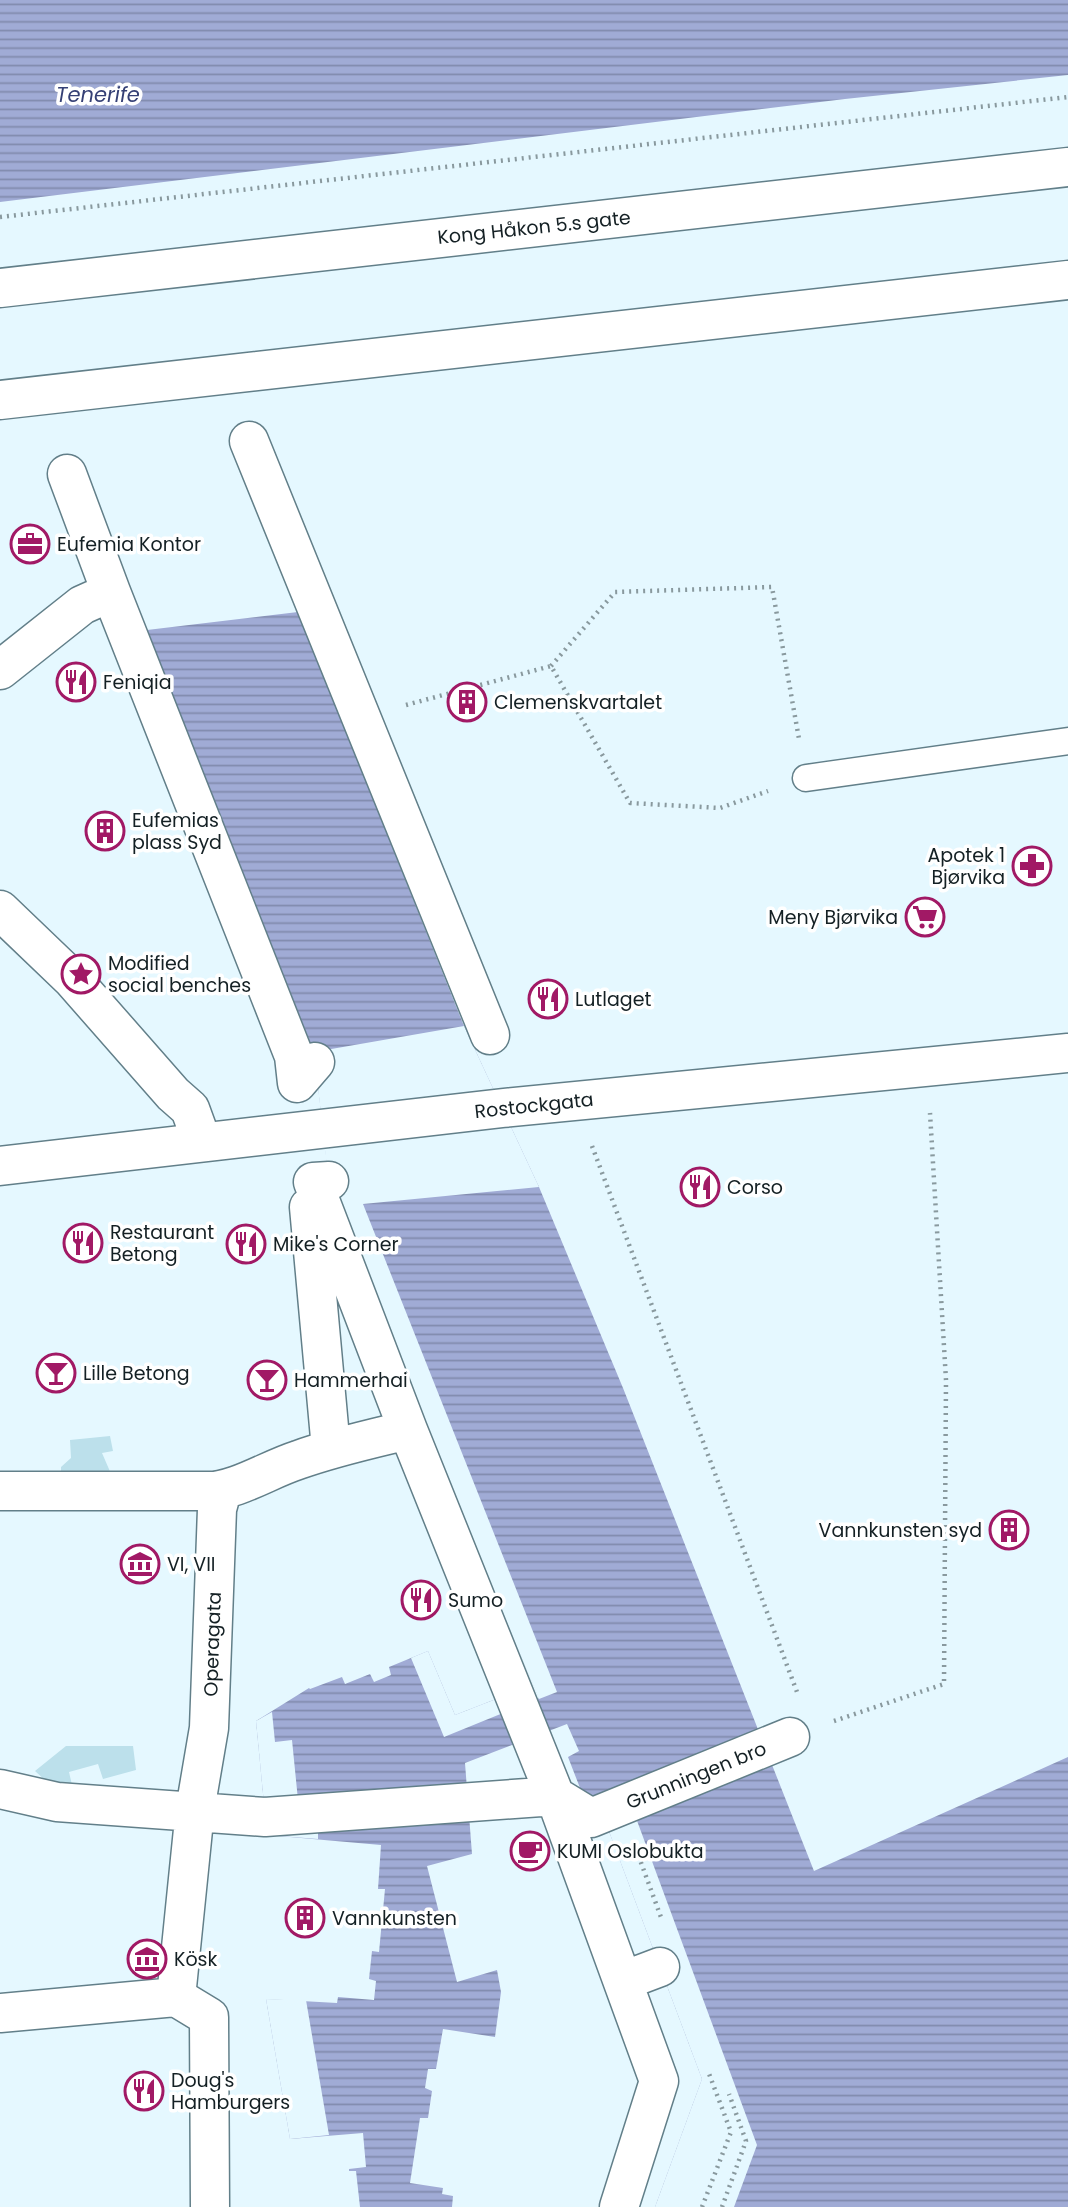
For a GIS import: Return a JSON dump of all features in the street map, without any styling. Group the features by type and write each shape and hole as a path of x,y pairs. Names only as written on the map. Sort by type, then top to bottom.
{"main road":[{"name":"Kong Håkon 5.s gate","path":"0,288 1068,167"},
{"path":"0,400 1068,280"},
{"path":"249,441 491,1035"},
{"path":"67,474 294,1056 297,1083 315,1062"},
{"path":"0,670 82,605 111,592"},
{"path":"0,910 72,979 173,1094 190,1109 202,1142"},
{"name":"Rostockgata","path":"0,1166 575,1101 1068,1053"},
{"path":"331,1449 313,1168 408,1430 555,1796 659,2081 619,2207"},
{"path":"0,1491 222,1491 331,1449 408,1430"},
{"name":"Operagata","path":"176,1997 195,1810 209,1728 217,1509 222,1491"},
{"name":"Grunningen bro","path":"555,1796 591,1818 796,1734"},
{"path":"0,1789 57,1802 265,1817 555,1796"},
{"path":"623,1981 660,1967"},
{"path":"0,2014 176,1997 209,2017 210,2207"}],"lane":[{"path":"806,778 1068,741"}],"path":[{"path":"0,217 1068,97"},
{"path":"361,718 551,666 615,592 772,587 806,778 720,808 630,803 551,666"},
{"path":"575,1101 796,1734 944,1684 946,1380 927,1067"},
{"path":"635,1846 664,1925"},
{"path":"722,2207 746,2141 729,2094"}],"shaded area":[{"path":"110,1436 113,1451 102,1453 115,1483 61,1483 61,1467 71,1458 70,1440"},
{"path":"66,1746 133,1746 136,1770 103,1779 98,1764 69,1772 72,1785 57,1791 35,1771"}],"water":[{"name":"Tenerife","path":"0,0 1068,0 1068,75 845,99 0,202"},
{"path":"298,612 464,1026 539,1187 623,1388 814,1871 1068,1757 1068,2207 655,2207 702,2079 598,1802 587,1806 568,1757 579,1751 567,1724 465,1763 472,1854 427,1866 457,1982 497,1970 501,1992 495,2037 443,2029 436,2069 428,2069 425,2088 432,2091 428,2118 420,2118 410,2183 443,2188 442,2194 453,2196 452,2207 360,2207 356,2171 349,2169 366,2167 363,2133 290,2139 266,1999 337,2003 338,1997 374,2000 376,1981 369,1979 372,1951 379,1952 385,1889 378,1889 381,1845 267,1835 256,1721 309,1688 342,1677 345,1684 370,1674 374,1682 391,1675 389,1667 428,1651 455,1715 496,1699 520,1707 539,1698 332,1207 314,1052 147,630"}],"pier":[{"path":"464,1026 539,1187 363,1204 557,1692 539,1699 332,1207 314,1052"},
{"path":"428,1651 455,1715 496,1699 503,1713 444,1737 411,1658"},
{"path":"272,1712 275,1742 292,1740 298,1800 473,1818 318,1833 318,1839 267,1835 256,1721"},
{"path":"626,1791 757,2145 734,2207 655,2207 702,2079 598,1802"},
{"path":"266,1999 306,2000 329,2135 290,2139"}],"place":[{"name":"Eufemia Kontor","path":"30,544"},
{"name":"Feniqia","path":"76,682"},
{"name":"Clemenskvartalet","path":"467,702"},
{"name":"Eufemias plass Syd","path":"105,831"},
{"name":"Apotek 1 Bjørvika","path":"1032,866"},
{"name":"Meny Bjørvika","path":"925,917"},
{"name":"Modified social benches","path":"81,974"},
{"name":"Lutlaget","path":"548,999"},
{"name":"Corso","path":"700,1187"},
{"name":"Restaurant Betong","path":"83,1243"},
{"name":"Mike's Corner","path":"246,1244"},
{"name":"Lille Betong","path":"56,1373"},
{"name":"Hammerhai","path":"267,1380"},
{"name":"Vannkunsten syd","path":"1009,1530"},
{"name":"VI, VII","path":"140,1564"},
{"name":"Sumo","path":"421,1600"},
{"name":"KUMI Oslobukta","path":"530,1851"},
{"name":"Vannkunsten","path":"305,1918"},
{"name":"Kösk","path":"147,1959"},
{"name":"Doug's Hamburgers","path":"144,2091"}]}
